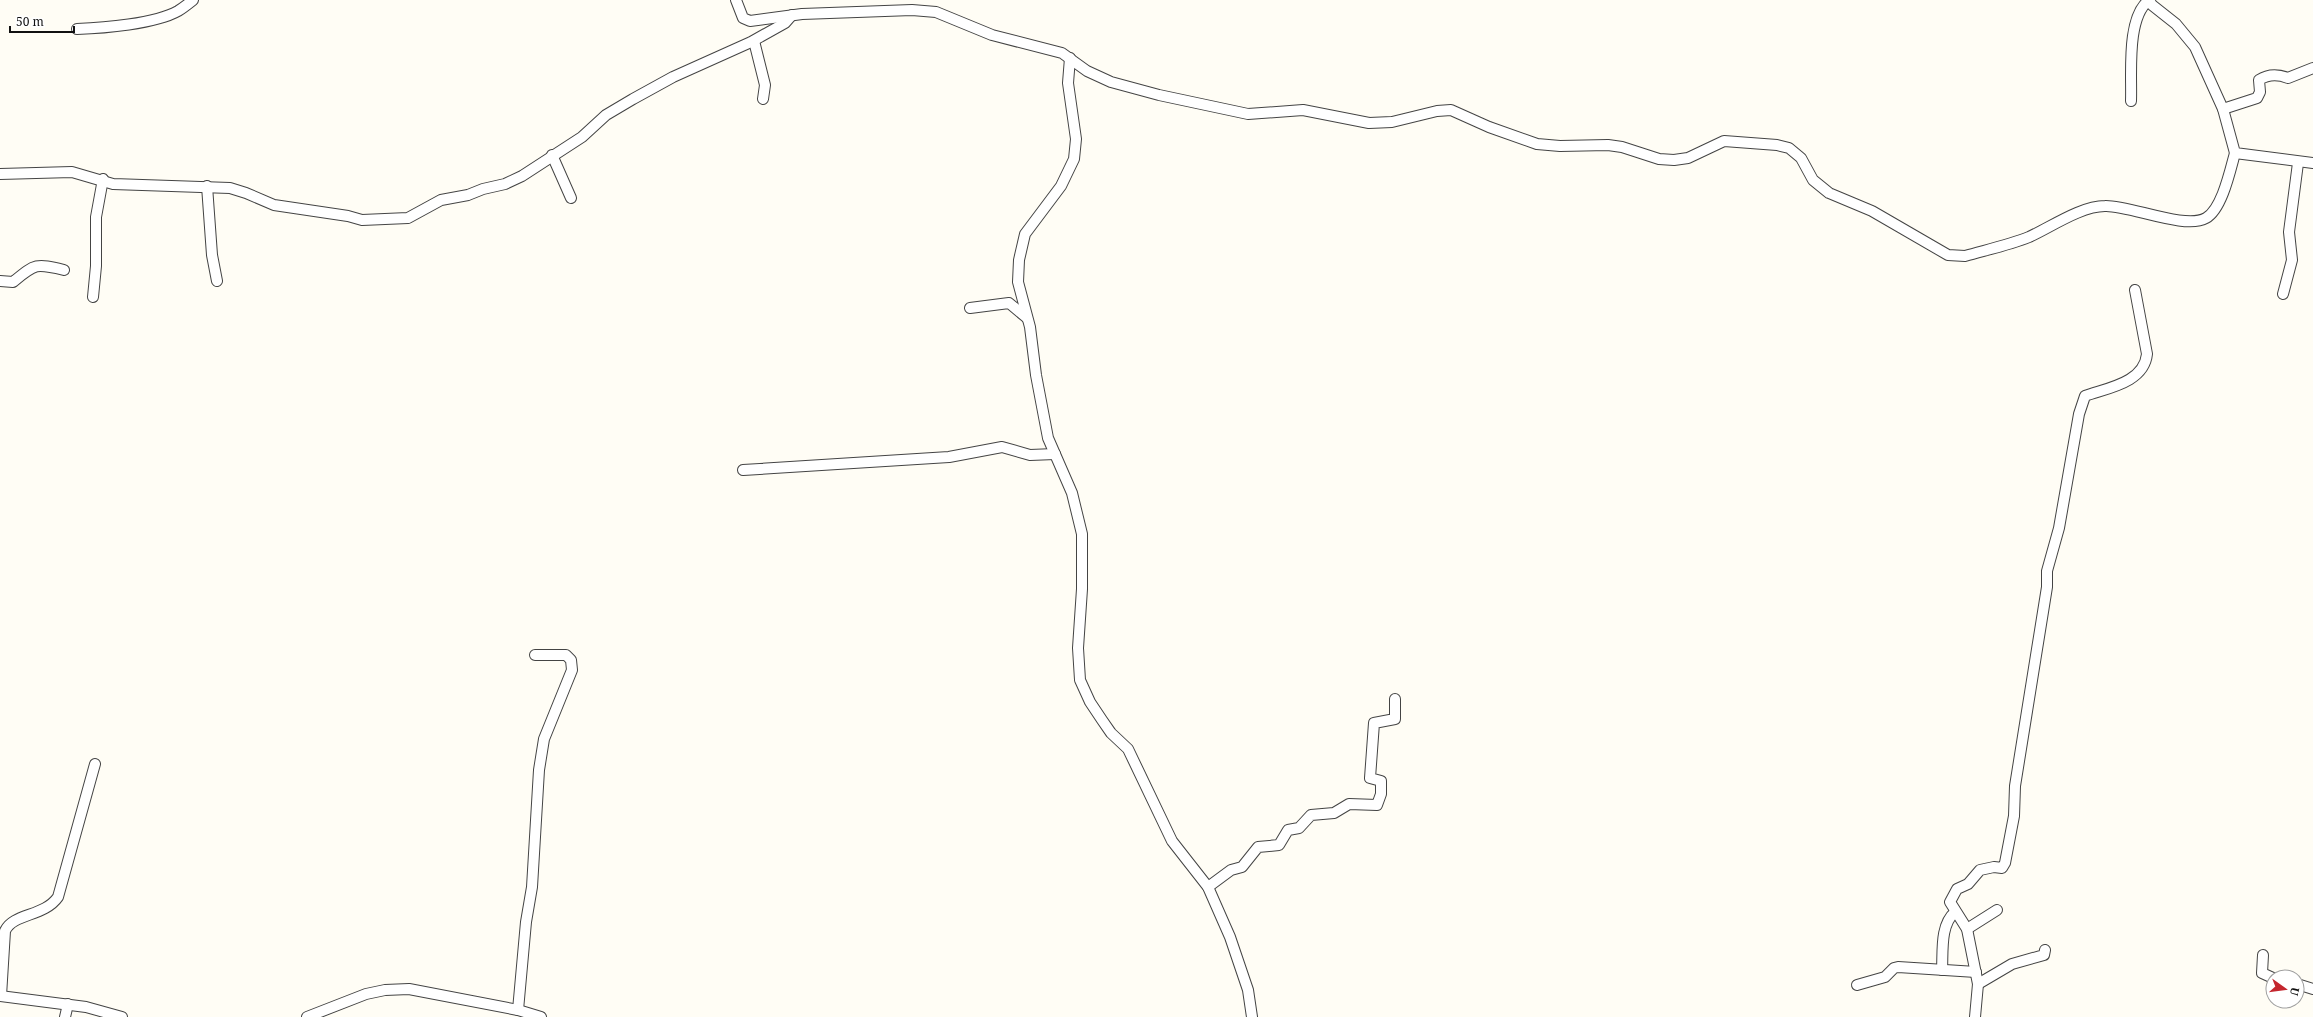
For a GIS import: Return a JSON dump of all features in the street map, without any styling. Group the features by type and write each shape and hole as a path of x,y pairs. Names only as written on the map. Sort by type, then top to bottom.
{"street":[{"path":"77,29 102,28 152,19 177,12 193,0"},
{"path":"736,0 743,18 748,21 792,15 912,10 936,12 979,31 1012,41 1046,47 1070,58 1087,71 1111,82 1165,96 1248,114 1303,110 1370,123 1392,122 1437,111 1451,110 1489,127 1537,144 1560,146 1608,145 1622,147 1659,159 1674,160 1688,158 1724,141 1754,141 1784,146 1801,158 1813,180 1829,193 1872,210 1919,237 1932,247 1955,256 1965,256 2027,237 2088,209 2101,206 2161,217 2193,221 2203,220 2210,216 2226,186 2235,153 2223,109 2191,42 2176,24 2152,5 2149,0 2144,6 2132,36 2131,101"},
{"path":"0,174 72,172 103,179 113,184 133,186 207,186 241,191 274,205 348,216 362,220 387,221 408,218 441,200 468,195 482,189 505,184 522,176 552,155 582,137 606,115 674,77 754,41 785,23 792,15"},
{"path":"754,41 765,85 764,99"},
{"path":"1070,58 1068,83 1075,127 1074,159 1061,186 1022,241 1018,282 1034,353 1036,376 1048,438 1072,493 1082,534 1082,589 1078,648 1080,680 1090,702 1111,733 1128,749 1172,841 1208,887 1230,937 1248,990 1252,1017"},
{"path":"2223,109 2257,98 2260,92 2259,80 2268,75 2281,75 2288,78 2313,68"},
{"path":"2235,153 2298,163 2313,163"},
{"path":"552,155 572,198"},
{"path":"2284,294 2292,260 2289,232 2298,163"},
{"path":"92,297 96,266 96,217 103,179"},
{"path":"207,186 212,255 217,281"},
{"path":"0,281 14,282 28,269 34,266 64,270"},
{"path":"1975,1017 1978,984 1967,929 1950,902 1957,889 1968,884 1982,868 2002,868 2005,864 2014,816 2016,786 2043,615 2047,571 2059,528 2079,414 2085,396 2130,381 2145,360 2147,354 2135,290"},
{"path":"970,308 1009,303 1027,318"},
{"path":"743,470 944,458 1002,447 1030,454 1055,454"},
{"path":"518,1010 526,922 532,887 539,770 543,747 572,670 571,660 566,655 535,655"},
{"path":"1208,887 1231,870 1242,867 1258,847 1278,845 1288,830 1298,828 1311,815 1334,813 1349,804 1377,805 1381,794 1381,782 1370,778 1369,776 1373,760 1374,723 1395,719 1395,699"},
{"path":"95,764 58,897 49,907 9,924 5,931 0,996 68,1004 116,1016"},
{"path":"1967,929 1997,910"},
{"path":"1942,970 1944,931 1947,921 1955,912"},
{"path":"1978,984 2012,964 2043,955 2045,950"},
{"path":"2263,956 2262,973 2265,974"},
{"path":"1857,985 1885,977 1894,968 1976,972"},
{"path":"307,1017 366,994 398,989 421,990 518,1010 541,1017"},
{"path":"65,1017 68,1004"}]}
